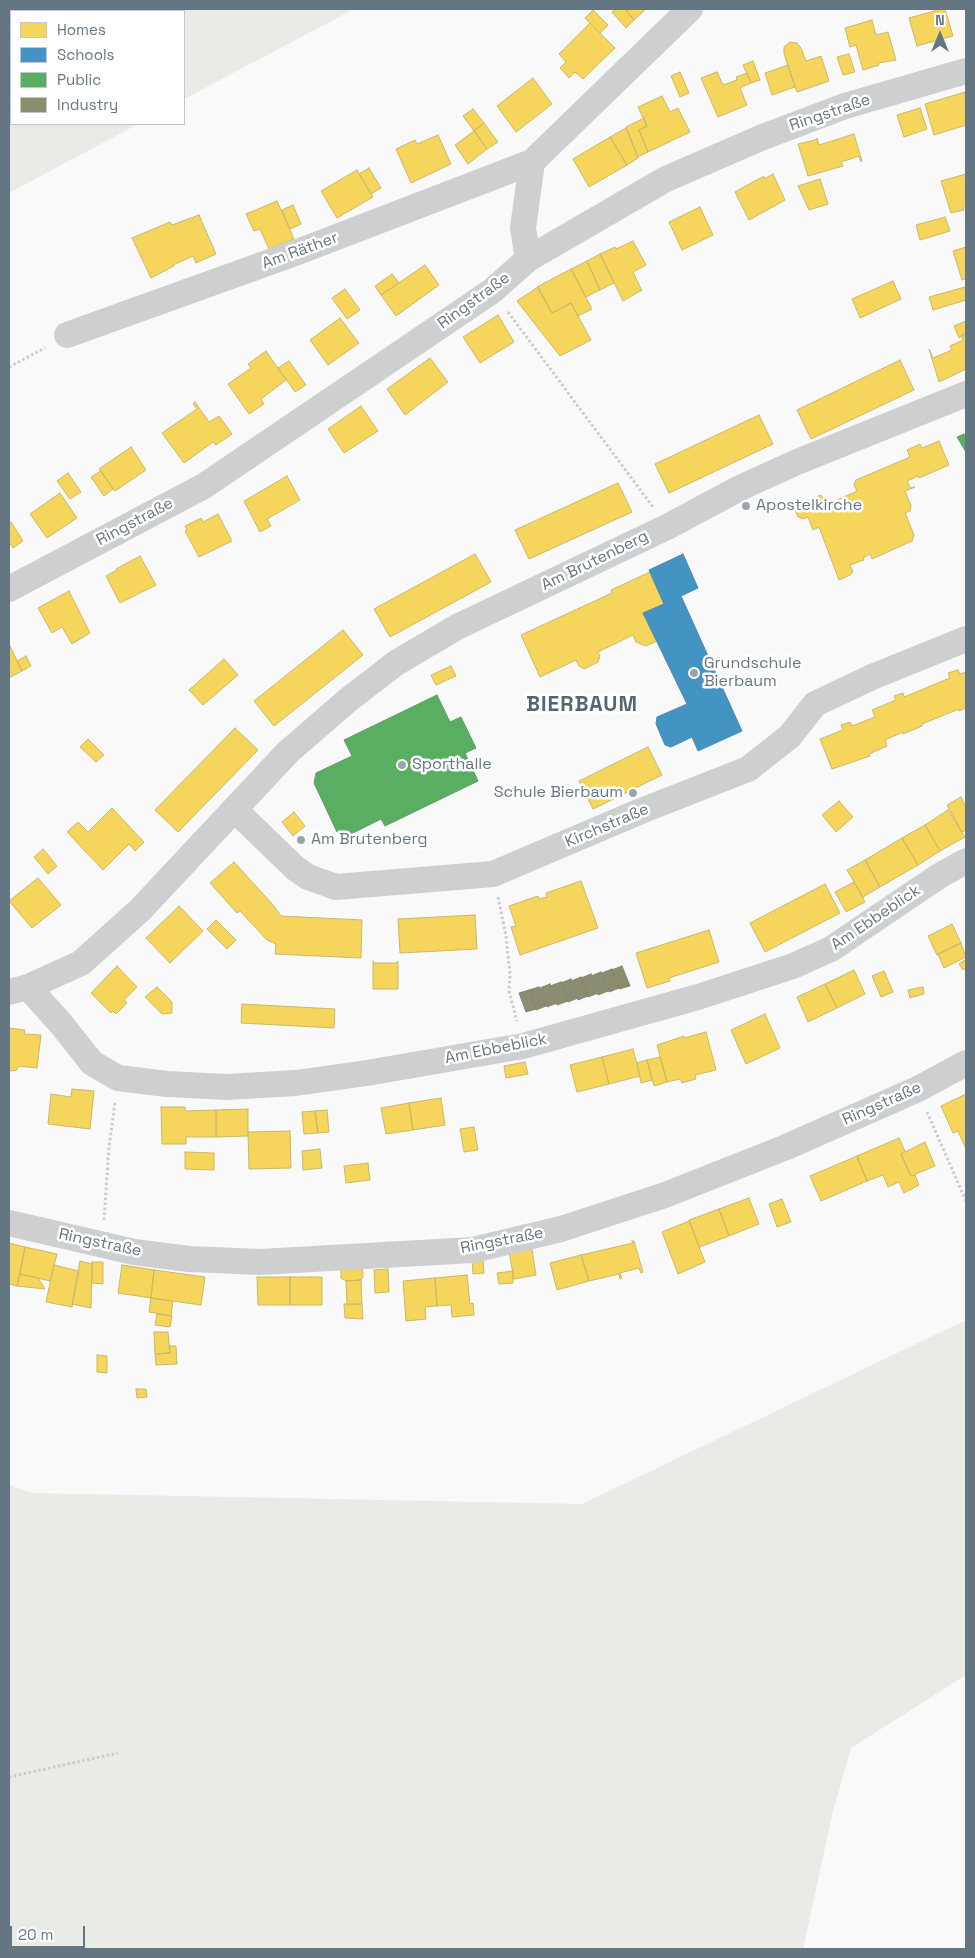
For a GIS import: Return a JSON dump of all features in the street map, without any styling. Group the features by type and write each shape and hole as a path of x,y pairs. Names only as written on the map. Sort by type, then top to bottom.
{"street":[{"name":"Am Räther","path":"67,335 295,253 532,162 690,9"},
{"name":"Ringstraße","path":"9,589 204,486 492,291 528,259 666,179 763,137 845,106 966,71"},
{"path":"528,259 523,228 532,162"},
{"name":"Am Brutenberg","path":"19,990 81,963 140,910 288,752 348,700 396,663 457,627 667,526 740,488 797,462 966,394"},
{"name":"Kirchstraße","path":"235,810 295,868 308,877 336,887 493,874 641,811 748,769 790,736 815,704 872,677 966,639"},
{"name":"Am Ebbeblick","path":"19,990 62,1025 92,1063 118,1078 167,1084 226,1087 296,1083 367,1073 524,1046 698,997 793,966 831,949 939,876 966,861"},
{"name":"Ringstraße","path":"9,1223 134,1252 189,1259 260,1262 473,1250 561,1229 665,1195 784,1148 918,1089 966,1063"}],"path":[{"path":"492,291 667,526"},
{"path":"9,367 67,335"},
{"path":"493,874 506,936 510,974 509,991 524,1046"},
{"path":"918,1089 966,1201"},
{"path":"105,1210 109,1146 115,1102"},
{"path":"9,1777 118,1753"}],"shaded area":[{"path":"354,9 185,98 185,10 110,10"},
{"path":"9,42 10,125 136,125 9,193"},
{"path":"966,1320 966,1675 851,1748 833,1811 803,1949 9,1949 9,1485 32,1493 582,1504"}],"building: Homes":[{"path":"616,9 625,9 634,20 626,28 612,12"},
{"path":"625,9 646,9 634,20"},
{"path":"945,9 953,36 917,46 909,18"},
{"path":"593,10 608,25 600,33 585,18"},
{"path":"872,20 876,35 888,32 896,60 878,63 879,65 863,70 856,45 850,47 845,28"},
{"path":"590,23 615,48 583,79 575,72 569,78 560,68 566,62 559,54"},
{"path":"790,42 797,43 806,61 821,56 829,81 797,92 784,54 784,47"},
{"path":"849,54 855,72 843,75 837,57"},
{"path":"753,61 760,80 751,83 743,65"},
{"path":"788,65 795,87 772,95 765,73"},
{"path":"680,72 689,93 680,97 671,76"},
{"path":"717,72 723,85 737,80 736,77 747,73 751,83 740,88 747,105 718,117 701,78"},
{"path":"533,78 552,104 516,132 497,106"},
{"path":"965,92 966,125 934,135 925,104"},
{"path":"662,96 670,112 678,108 690,132 648,152 639,130 647,126 638,107"},
{"path":"920,108 927,129 904,137 897,115"},
{"path":"473,109 484,123 474,131 463,116"},
{"path":"644,118 647,126 639,130 648,152 638,157 626,127"},
{"path":"484,123 498,142 487,149 474,131"},
{"path":"626,128 638,158 627,165 610,137"},
{"path":"474,131 487,149 468,164 455,145"},
{"path":"854,134 861,162 859,156 841,162 843,166 808,176 798,144 817,138 819,145"},
{"path":"438,135 451,164 411,183 396,149 415,140 417,144"},
{"path":"610,137 627,165 589,187 573,159"},
{"path":"369,168 381,188 371,194 359,174"},
{"path":"357,170 373,197 337,218 321,191"},
{"path":"773,174 785,200 749,220 735,192 764,176 764,179"},
{"path":"966,174 966,206 963,207 964,210 951,213 941,181"},
{"path":"820,179 828,204 809,210 798,186"},
{"path":"277,201 294,239 269,249 260,229 254,231 246,214"},
{"path":"293,205 301,224 290,229 282,210"},
{"path":"700,207 713,235 682,250 669,222"},
{"path":"199,215 216,254 196,263 193,256 151,278 132,238 170,222 172,225"},
{"path":"945,217 950,231 920,240 916,225"},
{"path":"633,241 646,265 633,272 642,291 623,301 600,254"},
{"path":"966,247 966,279 962,280 953,251"},
{"path":"600,254 614,283 600,290 587,261"},
{"path":"587,261 600,290 586,297 571,269"},
{"path":"425,265 439,285 396,316 381,295"},
{"path":"571,269 592,309 578,316 571,303 552,313 537,287"},
{"path":"392,274 399,283 381,295 375,286"},
{"path":"893,281 901,299 860,318 852,299"},
{"path":"538,287 552,313 571,303 591,340 560,356 517,301"},
{"path":"965,287 966,300 933,310 929,297"},
{"path":"345,289 360,310 347,319 332,298"},
{"path":"498,315 514,342 480,363 463,337"},
{"path":"340,318 359,343 328,365 310,340"},
{"path":"966,321 966,333 959,338 954,326"},
{"path":"966,333 966,369 939,382 929,349 933,358 952,350 950,346 963,340 961,335"},
{"path":"266,351 286,380 261,399 264,404 249,414 228,384 251,368 248,364"},
{"path":"430,358 448,382 405,415 387,389"},
{"path":"900,360 914,390 811,439 797,410"},
{"path":"289,361 306,385 295,392 278,368"},
{"path":"195,402 209,422 219,416 232,434 216,445 213,442 184,463 162,433 197,409 193,404"},
{"path":"361,406 378,431 344,453 328,429"},
{"path":"759,415 773,444 669,493 655,464"},
{"path":"939,441 949,465 907,481 910,488 915,487 905,491 911,506 910,511 905,513 914,535 912,541 872,559 870,554 863,558 864,560 850,565 853,572 839,580 819,527 813,530 808,517 803,519 798,517 794,507 821,495 826,505 857,491 854,485 856,480 910,457 907,450 920,444 922,448"},
{"path":"131,447 146,470 115,491 99,469"},
{"path":"101,471 113,489 104,496 91,477"},
{"path":"68,473 81,492 70,499 57,481"},
{"path":"287,476 300,500 267,519 271,526 260,532 244,501"},
{"path":"618,483 632,512 529,559 515,530"},
{"path":"60,493 77,518 47,538 30,514"},
{"path":"218,514 232,541 199,557 185,531 187,530 185,526 201,518 203,522"},
{"path":"11,522 23,541 13,548 9,542 9,524"},
{"path":"475,554 491,582 390,637 374,609"},
{"path":"140,556 156,585 120,603 106,576"},
{"path":"650,572 664,604 643,613 657,641 646,646 636,642 633,635 598,652 600,656 598,662 584,669 579,666 576,660 540,677 521,635 612,593 611,590"},
{"path":"69,591 90,633 72,644 62,627 52,633 38,608"},
{"path":"343,630 363,655 274,726 254,701"},
{"path":"9,644 22,671 9,678"},
{"path":"26,656 31,666 22,671 17,661"},
{"path":"224,659 238,675 203,705 189,690"},
{"path":"451,666 456,676 436,685 431,675"},
{"path":"958,670 960,674 966,672 966,708 959,711 959,709 885,740 887,746 869,754 870,756 832,769 820,739 843,730 841,725 850,722 852,726 875,717 872,710 896,700 894,696 903,693 904,697 950,678 948,673"},
{"path":"235,728 258,750 178,832 155,810"},
{"path":"88,739 104,755 96,762 80,747"},
{"path":"648,747 662,775 593,809 579,781"},
{"path":"961,797 966,807 966,830 962,832 947,805"},
{"path":"839,801 853,817 836,832 822,815"},
{"path":"112,808 144,842 135,851 129,844 103,870 67,832 78,822 88,832"},
{"path":"948,810 965,837 940,851 925,825"},
{"path":"294,812 305,826 293,836 282,822"},
{"path":"925,825 940,851 918,865 902,838"},
{"path":"902,838 918,865 880,887 865,860"},
{"path":"43,849 57,866 48,874 34,857"},
{"path":"865,860 880,887 863,897 847,870"},
{"path":"234,862 281,916 362,920 361,958 275,954 276,944 267,940 240,911 237,913 210,883"},
{"path":"38,878 61,905 32,928 9,901"},
{"path":"581,881 598,928 520,955 511,927 516,926 509,906 538,896 539,899 547,897 546,893"},
{"path":"854,882 865,902 846,912 835,892"},
{"path":"825,884 840,913 765,952 750,923"},
{"path":"179,906 203,931 170,963 146,938"},
{"path":"475,915 477,949 400,953 398,919"},
{"path":"216,920 236,940 227,949 207,929"},
{"path":"952,924 961,943 937,955 928,936"},
{"path":"709,930 719,962 669,978 670,981 647,988 636,953"},
{"path":"961,943 966,957 944,968 938,954"},
{"path":"966,959 966,968 963,970 959,964"},
{"path":"373,961 374,963 396,963 398,961 398,989 373,989"},
{"path":"117,966 137,987 124,1000 127,1003 116,1014 113,1011 111,1013 91,993"},
{"path":"854,970 865,994 837,1008 825,984"},
{"path":"884,971 893,992 881,997 872,976"},
{"path":"825,984 837,1008 808,1022 797,997"},
{"path":"157,987 172,1002 172,1013 162,1014 145,997"},
{"path":"923,987 924,994 910,998 908,990"},
{"path":"242,1004 335,1009 334,1028 241,1023"},
{"path":"765,1014 780,1048 746,1064 731,1030"},
{"path":"9,1028 25,1030 24,1034 41,1035 37,1068 18,1066 17,1070 9,1071"},
{"path":"706,1032 716,1070 695,1075 696,1079 682,1083 680,1079 667,1082 657,1045 684,1036 684,1038"},
{"path":"633,1049 640,1076 609,1084 602,1057"},
{"path":"602,1057 609,1084 577,1092 570,1065"},
{"path":"660,1057 667,1082 654,1086 647,1060"},
{"path":"647,1060 652,1080 641,1083 637,1063"},
{"path":"525,1062 528,1074 506,1078 504,1066"},
{"path":"72,1089 94,1091 90,1129 48,1124 51,1094 71,1097"},
{"path":"966,1094 966,1149 958,1131 953,1133 941,1106"},
{"path":"441,1098 445,1125 413,1130 409,1103"},
{"path":"409,1103 413,1130 386,1134 381,1108"},
{"path":"161,1107 185,1107 185,1111 216,1110 216,1137 186,1137 186,1144 162,1144"},
{"path":"248,1109 248,1136 216,1137 216,1110"},
{"path":"327,1110 329,1132 318,1133 315,1111"},
{"path":"315,1111 318,1133 304,1134 302,1112"},
{"path":"474,1127 478,1150 464,1152 460,1129"},
{"path":"290,1131 291,1168 249,1169 248,1132"},
{"path":"899,1138 905,1151 901,1154 911,1176 915,1175 919,1185 904,1193 899,1182 888,1187 883,1175 867,1181 857,1156"},
{"path":"925,1142 935,1166 911,1176 901,1154"},
{"path":"320,1149 322,1168 303,1170 302,1151"},
{"path":"185,1152 214,1153 214,1170 185,1169"},
{"path":"857,1156 867,1181 821,1201 810,1176"},
{"path":"368,1163 370,1180 346,1183 344,1166"},
{"path":"749,1198 759,1224 729,1236 719,1209"},
{"path":"782,1199 791,1222 777,1227 769,1204"},
{"path":"719,1209 729,1236 699,1247 689,1220"},
{"path":"689,1221 705,1262 678,1274 662,1232"},
{"path":"632,1241 634,1241 643,1272 641,1273 639,1268 620,1273 622,1278 620,1279 619,1274 589,1281 581,1255 633,1243"},
{"path":"9,1243 25,1247 17,1286 9,1284"},
{"path":"25,1247 57,1254 50,1281 20,1274"},
{"path":"532,1249 536,1275 514,1279 509,1252"},
{"path":"581,1255 589,1281 557,1290 550,1263"},
{"path":"483,1258 484,1273 473,1274 472,1259"},
{"path":"80,1261 92,1264 91,1308 72,1304"},
{"path":"362,1261 363,1277 361,1280 346,1281 341,1278 341,1262"},
{"path":"92,1262 103,1262 103,1284 92,1283"},
{"path":"54,1265 79,1271 72,1307 46,1302"},
{"path":"122,1265 154,1270 151,1298 118,1293"},
{"path":"388,1269 389,1292 375,1293 374,1270"},
{"path":"154,1270 205,1277 201,1305 151,1298"},
{"path":"513,1271 513,1283 499,1284 497,1273"},
{"path":"20,1274 38,1278 45,1289 17,1286"},
{"path":"467,1275 470,1304 473,1303 474,1315 452,1317 451,1305 437,1306 435,1278"},
{"path":"257,1277 290,1277 290,1305 258,1305"},
{"path":"290,1277 322,1277 322,1305 290,1305"},
{"path":"435,1278 437,1306 425,1307 426,1319 406,1321 403,1281"},
{"path":"361,1280 362,1304 347,1305 346,1281"},
{"path":"151,1298 173,1301 171,1316 149,1312"},
{"path":"344,1304 362,1304 363,1319 345,1318"},
{"path":"157,1314 172,1316 170,1327 155,1325"},
{"path":"154,1332 168,1332 170,1353 155,1354"},
{"path":"169,1346 176,1346 177,1364 156,1365 155,1354 170,1353"},
{"path":"97,1355 107,1356 107,1373 97,1372"},
{"path":"136,1389 146,1389 147,1397 137,1398"}],"building: Schools":[{"name":"Grundschule Bierbaum","path":"683,554 698,588 681,596 742,731 698,751 692,737 671,747 665,745 656,724 657,717 687,704 643,613 664,604 649,570"}],"building: Public":[{"path":"964,434 966,438 966,452 957,437"},
{"name":"Sporthalle","path":"437,695 450,722 461,717 476,748 465,753 478,781 385,826 381,819 345,837 337,832 314,783 316,773 352,756 344,740"}],"building: Industry":[{"path":"622,966 630,986 619,989 612,970"},
{"path":"612,969 619,988 609,992 602,973"},
{"path":"601,972 608,991 598,995 591,976"},
{"path":"591,974 598,993 588,997 581,978"},
{"path":"581,977 588,996 578,1000 571,981"},
{"path":"571,979 578,998 568,1002 561,983"},
{"path":"561,982 568,1001 557,1005 550,986"},
{"path":"550,984 557,1003 547,1007 540,988"},
{"path":"539,987 546,1006 536,1010 529,990"},
{"path":"529,990 536,1009 526,1012 519,993"}],"place":[{"name":"Apostelkirche","path":"746,506"},
{"name":"Grundschule Bierbaum","path":"694,673"},
{"name":"Sporthalle","path":"402,765"},
{"name":"Schule Bierbaum","path":"633,793"},
{"name":"Am Brutenberg","path":"301,840"}],"district":[{"name":"BIERBAUM","path":"582,705"}]}
